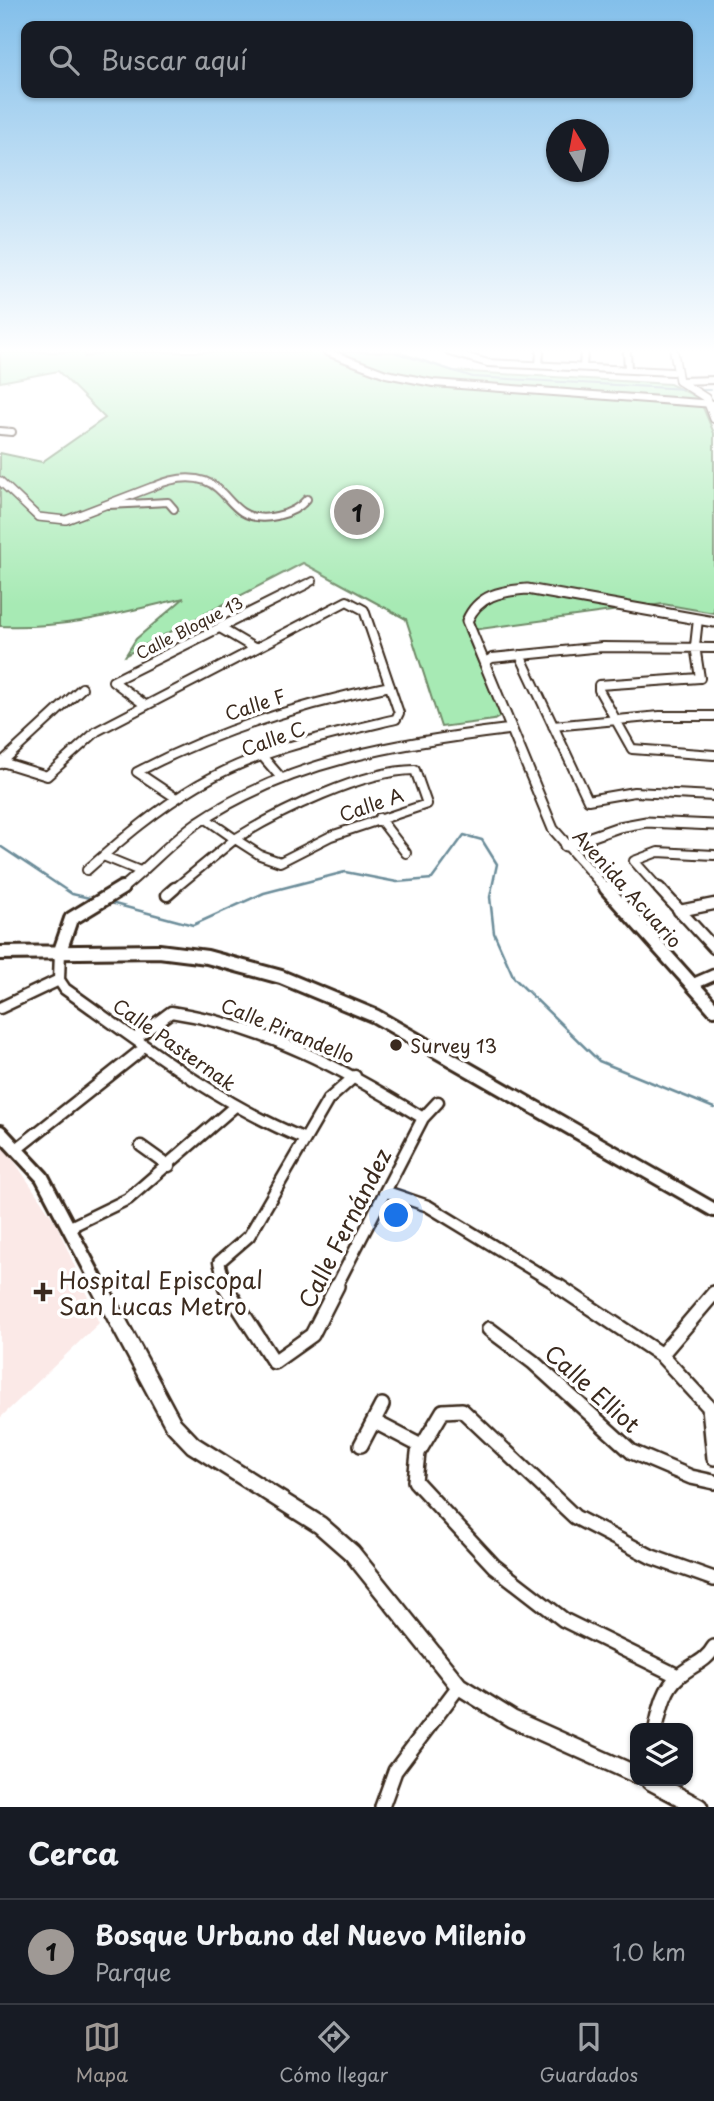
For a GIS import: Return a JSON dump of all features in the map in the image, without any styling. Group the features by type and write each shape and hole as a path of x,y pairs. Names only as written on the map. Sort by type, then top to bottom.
{"street":[{"path":"0,481 28,509 45,519 75,519 152,487 185,478 210,483 244,515 257,517 286,514 307,499"},
{"path":"108,505 159,501 168,502 174,509"},
{"name":"Calle Bloque 13","path":"145,705 113,681 313,581"},
{"name":"Avenida Acuario","path":"714,622 527,589 509,590 482,599 470,610 467,621 552,828 565,846 714,1009"},
{"name":"Calle C","path":"87,870 176,798 224,773 314,739 396,719 399,713 364,610 347,600 254,648"},
{"path":"698,619 695,646 700,678 694,681 644,680 599,685 614,720 632,749 714,755"},
{"path":"220,628 254,648"},
{"path":"485,662 492,658 602,647 714,648"},
{"path":"1,763 47,776 97,731 254,648"},
{"path":"520,655 588,800 634,792 714,796"},
{"name":"Calle F","path":"176,798 137,772 215,733 333,697 390,686"},
{"path":"1,763 82,688"},
{"path":"553,726 614,720 714,716"},
{"path":"0,1009 24,994 59,981 60,951 71,919 121,888 172,842 205,818 282,779 397,745 512,729"},
{"path":"263,757 282,779"},
{"name":"Calle A","path":"167,895 201,862 235,838 268,817 346,786 415,770 419,774 427,804 331,836 280,862 271,861 235,838 205,818"},
{"path":"379,818 406,853"},
{"path":"565,846 619,827 646,822 714,825"},
{"path":"714,855 659,852 634,861 714,948"},
{"path":"103,856 140,871"},
{"path":"679,911 703,904 714,904"},
{"path":"0,953 129,949 182,953 247,966 321,990 375,1016 714,1210"},
{"path":"691,985 714,975"},
{"name":"Calle Pasternak","path":"59,981 65,989 235,1106 274,1128 305,1139"},
{"name":"Calle Pirandello","path":"136,1038 171,1012 204,1015 254,1031 355,1076 423,1118"},
{"path":"18,1148 77,1104 139,1052"},
{"path":"305,1139 328,1100 355,1076"},
{"name":"Calle Fernández","path":"305,1139 249,1236 219,1262 223,1282 274,1362 312,1335 423,1118 438,1102"},
{"path":"70,1227 128,1199 235,1106"},
{"path":"0,1132 18,1148 42,1177 70,1227 94,1281 173,1424 193,1445 320,1525 352,1553 459,1686 512,1719 630,1772"},
{"path":"141,1146 169,1166"},
{"path":"387,1192 428,1206 606,1315 661,1355 709,1407 714,1458"},
{"path":"661,1355 714,1293"},
{"name":"Calle Elliot","path":"489,1329 533,1362 632,1452 691,1477 714,1482"},
{"path":"361,1445 382,1405"},
{"path":"678,1676 564,1620 494,1566 415,1481 413,1471 421,1446 443,1411 462,1410 575,1517 652,1557 714,1579"},
{"path":"375,1422 421,1446"},
{"path":"657,1723 661,1704 678,1676 709,1658 714,1647"},
{"path":"382,1807 395,1771 459,1686"},
{"path":"659,1786 699,1807"}],"shaded area":[{"name":"Hospital Episcopal San Lucas Metro","path":"0,1140 56,1223 99,1323 0,1418"}],"green space":[{"path":"79,436 714,436 714,613 663,604 465,631 501,716 494,720 441,727 406,619 303,563 126,655 136,639 184,598 71,622 0,626 0,453 42,462"}],"waterway":[{"path":"107,902 193,925 264,893 345,872 397,882 432,879 464,835 482,840 497,864 490,897 494,933 514,978 599,1061 714,1108"},
{"path":"0,846 72,894 94,899"}],"place":[{"name":"Bosque Urbano del Nuevo Milenio","path":"357,512"},
{"name":"Survey 13","path":"396,1045"},
{"name":"Hospital Episcopal San Lucas Metro","path":"43,1292"}]}
